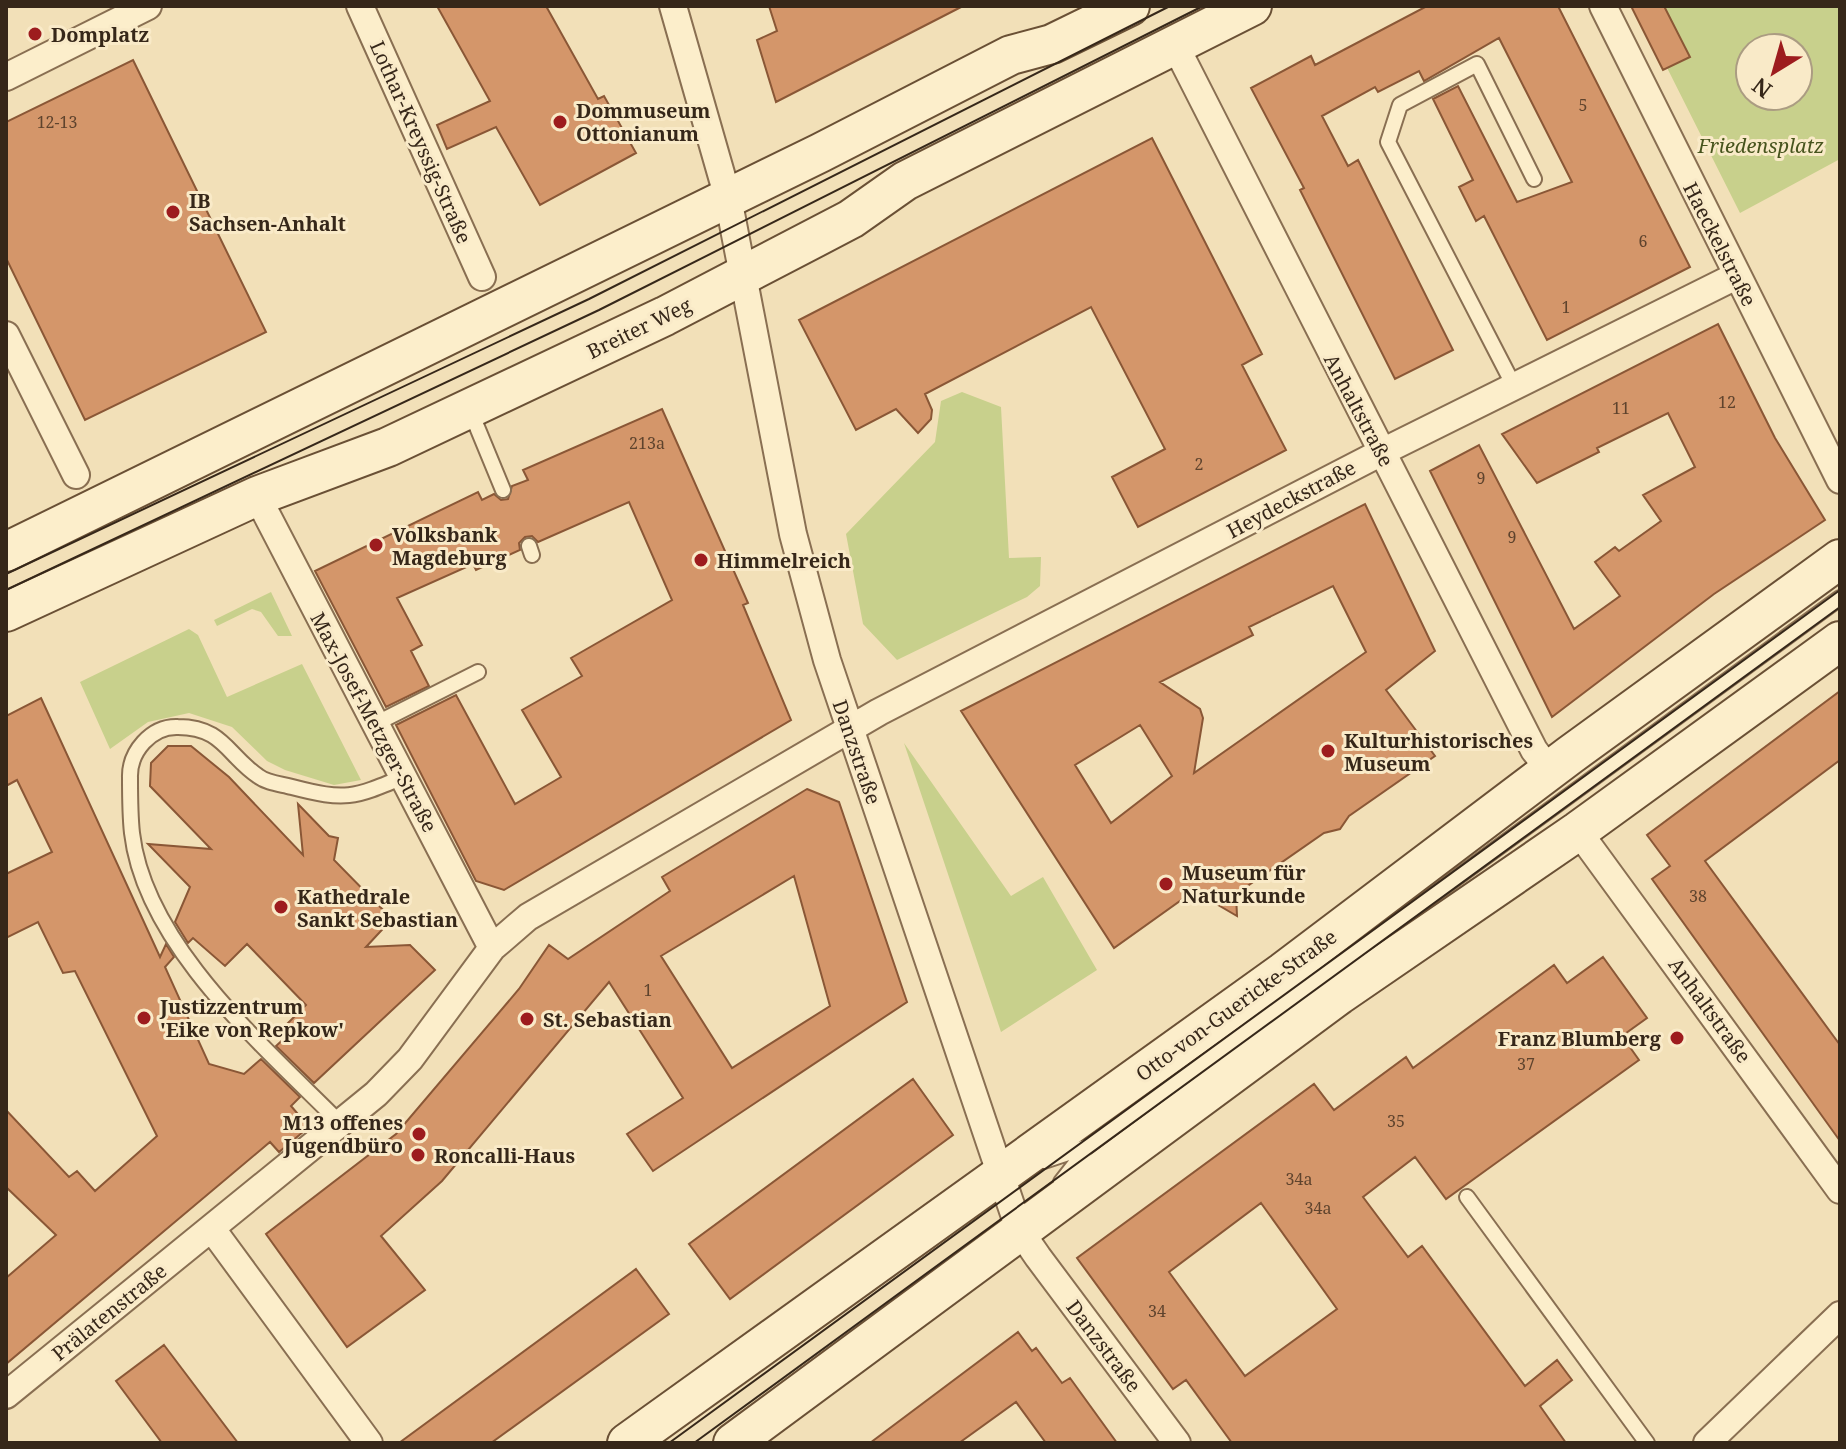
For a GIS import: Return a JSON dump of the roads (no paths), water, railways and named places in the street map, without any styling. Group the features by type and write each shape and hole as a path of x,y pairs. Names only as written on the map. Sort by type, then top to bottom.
{"street":[{"path":"6,77 148,6"},
{"name":"Lothar-Kreyssig-Straße","path":"360,6 482,277"},
{"name":"Danzstraße","path":"673,6 728,198 793,534 827,660 1020,1231 1177,1443"},
{"path":"6,552 728,198 1011,55 1052,44 1130,6"},
{"name":"Breiter Weg","path":"6,612 257,496 388,447 745,277 866,211 905,181 1252,6"},
{"name":"Haeckelstraße","path":"1603,6 1840,480"},
{"name":"Anhaltstraße","path":"1175,45 1534,750 1550,771"},
{"name":"Heydeckstraße","path":"849,729 1382,452 1736,276"},
{"path":"6,335 76,475"},
{"name":"Max-Josef-Metzger-Straße","path":"257,496 492,948"},
{"name":"Otto-von-Guericke-Straße","path":"627,1443 1283,972 1550,771 1840,559"},
{"path":"733,1443 1339,995 1578,831 1840,641"},
{"path":"369,1443 212,1229 342,1125 410,1059 492,948 528,917 849,729"},
{"name":"Anhaltstraße","path":"1578,831 1840,1190"},
{"name":"Prälatenstraße","path":"6,1395 212,1229"},
{"path":"1707,1443 1840,1315"}],"lane":[{"path":"1514,386 1388,142 1400,105 1477,64 1534,179"},
{"path":"469,410 503,490"},
{"path":"1020,1231 1089,1146 1840,598"},
{"path":"375,724 478,672"},
{"path":"342,1125 240,1022 160,914 132,834 130,764 152,735 179,726 194,728 223,740 264,779 332,797 359,796 403,777"},
{"path":"1002,1176 1089,1146"},
{"path":"1467,1197 1647,1443"}],"tram line":[{"path":"6,574 589,299 1170,6"},
{"path":"6,590 599,310 1203,6"},
{"path":"669,1443 1840,590"},
{"path":"694,1443 1840,607"}],"place":[{"name":"Domplatz","path":"35,34"},
{"name":"Dommuseum Ottonianum","path":"560,122"},
{"name":"IB Sachsen-Anhalt","path":"173,212"},
{"name":"Volksbank Magdeburg","path":"376,545"},
{"name":"Himmelreich","path":"701,560"},
{"name":"Kulturhistorisches Museum","path":"1328,751"},
{"name":"Museum für Naturkunde","path":"1166,884"},
{"name":"Kathedrale Sankt Sebastian","path":"281,907"},
{"name":"Justizzentrum 'Eike von Repkow'","path":"144,1018"},
{"name":"St. Sebastian","path":"527,1019"},
{"name":"Franz Blumberg","path":"1677,1038"},
{"name":"M13 offenes Jugendbüro","path":"419,1134"},
{"name":"Roncalli-Haus","path":"418,1155"}],"park label":[{"name":"Friedensplatz","path":"1761,145"}]}
